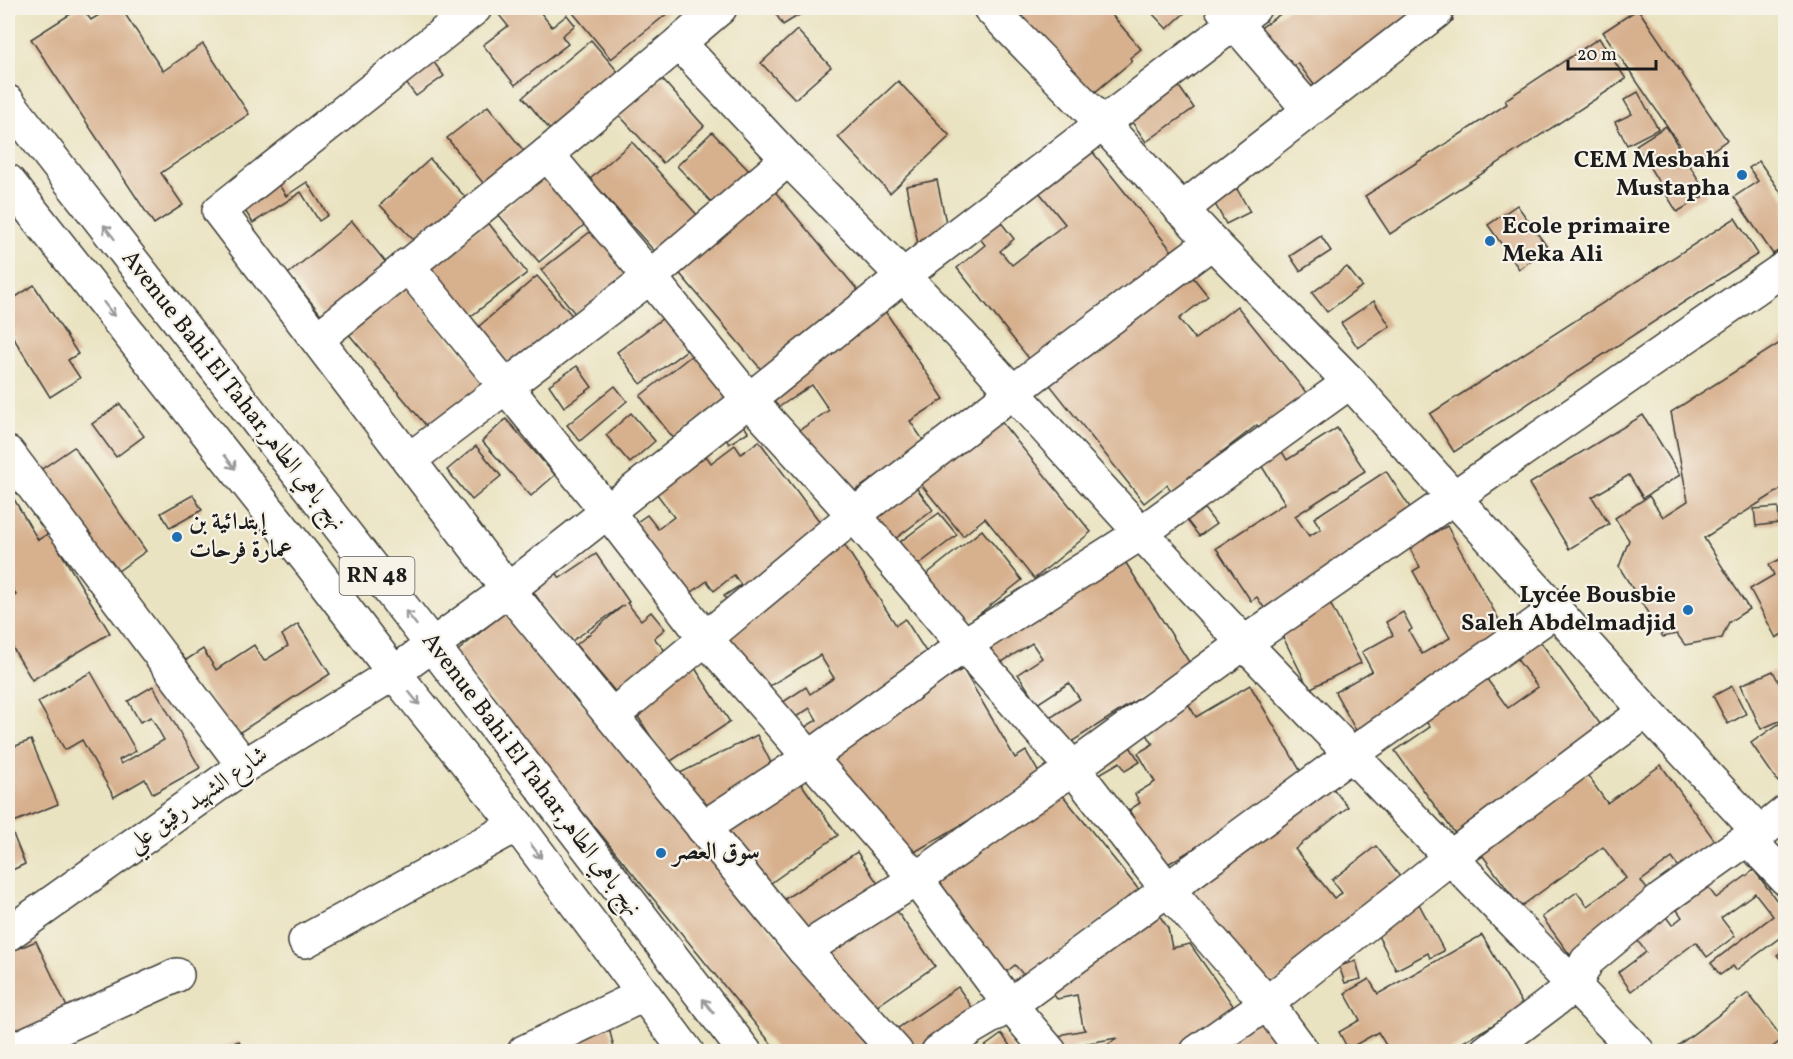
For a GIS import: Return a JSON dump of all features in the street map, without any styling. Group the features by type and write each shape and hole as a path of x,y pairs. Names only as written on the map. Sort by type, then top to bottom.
{"street":[{"path":"476,8 219,211 508,590 804,950 896,1052"},
{"path":"317,339 547,154 720,8"},
{"path":"990,8 1102,123 1181,210 1350,382 1455,496 1755,836 1785,879"},
{"path":"1237,12 1308,110"},
{"name":"شارع الشهيد رقيق علي","path":"8,934 244,766 394,673 508,590 903,276 1102,123 1237,12"},
{"path":"1181,210 1436,12"},
{"path":"679,43 788,159 1014,391 1141,533 1244,643 1638,1052"},
{"name":"Avenue Bahi El Tahar,نهج باهي الطاهر","path":"8,102 433,646 745,1052"},
{"path":"547,154 749,400 854,515 964,645 1073,768 1167,890 1268,1003 1303,1052"},
{"path":"410,460 650,277 788,159"},
{"name":"Avenue Bahi El Tahar,نهج باهي الطاهر","path":"8,181 311,564 394,673 517,825 687,1052"},
{"path":"612,716 854,515 1212,242"},
{"path":"407,265 607,511 706,639 916,879 1010,1005 1050,1052"},
{"path":"804,950 916,879 1244,643 1785,267"},
{"path":"703,828 809,758 964,645 1141,533 1350,382"},
{"path":"8,453 244,766"},
{"path":"938,1052 1010,1005 1352,754 1556,610"},
{"path":"1197,1052 1268,1003 1451,857 1646,711"},
{"path":"1486,1052 1575,985 1587,962 1662,898 1755,836 1785,812"},
{"path":"305,941 517,825"},
{"path":"8,1052 177,975"},
{"path":"524,1052 643,995"}],"building":[{"path":"80,8 91,20 110,8 121,8 163,71 203,44 249,114 161,173 183,205 154,224 31,39"},
{"path":"501,8 537,8 552,27 567,15 575,25 562,36 568,44 515,85 483,45 508,26 496,11"},
{"path":"569,8 674,8 611,59"},
{"path":"772,8 801,8 804,12 783,25"},
{"path":"1012,8 1106,8 1141,49 1130,58 1132,61 1088,98"},
{"path":"1157,8 1190,8 1167,29 1152,13"},
{"path":"1289,8 1444,8 1453,20 1354,89 1317,89 1298,63 1281,75 1252,34"},
{"path":"1638,9 1727,140 1693,164 1603,32"},
{"path":"797,30 831,67 795,99 761,63"},
{"path":"1599,38 1626,79 1390,234 1365,196 1507,104 1505,100"},
{"path":"591,40 624,79 555,136 523,97"},
{"path":"430,57 444,76 416,96 402,78"},
{"path":"661,78 704,126 663,163 619,115"},
{"path":"1173,78 1194,108 1146,142 1125,112"},
{"path":"898,81 950,136 890,193 838,137"},
{"path":"1638,92 1658,129 1627,145 1615,122 1632,114 1624,100"},
{"path":"488,106 527,155 487,188 447,138"},
{"path":"1666,126 1707,194 1677,212 1636,145"},
{"path":"712,132 753,175 718,209 677,166"},
{"path":"632,142 699,217 657,254 590,179"},
{"path":"1091,150 1208,296 1179,319 1195,339 1237,306 1312,400 1266,435 1257,425 1221,453 1228,462 1179,501 1167,485 1144,503 957,268 985,245 978,236 999,220 1014,239 1000,251 1012,265 1065,224 1039,192"},
{"path":"430,159 469,201 420,247 380,205"},
{"path":"1759,161 1786,200 1786,246 1773,254 1734,197 1758,181 1749,168"},
{"path":"549,172 589,221 539,262 498,214"},
{"path":"276,180 286,196 307,182 328,215 319,221 301,192 253,223 240,203"},
{"path":"937,180 949,237 918,244 906,186"},
{"path":"772,188 861,294 765,374 676,269"},
{"path":"1237,189 1250,212 1226,224 1214,202"},
{"path":"1517,205 1548,248 1519,269 1488,225"},
{"path":"1735,218 1758,254 1454,452 1430,414"},
{"path":"352,221 392,270 328,323 288,274"},
{"path":"487,221 527,273 466,320 426,267"},
{"path":"595,228 630,273 576,315 541,270"},
{"path":"1321,236 1331,251 1300,271 1290,256"},
{"path":"1347,267 1362,286 1327,312 1312,293"},
{"path":"537,276 577,321 518,374 477,328"},
{"path":"34,285 78,354 68,360 80,378 50,397 8,329 8,302"},
{"path":"403,285 491,388 434,435 347,332"},
{"path":"1374,301 1390,326 1358,348 1341,323"},
{"path":"881,305 944,399 910,421 925,443 847,496 797,432 829,410 812,385 776,409 766,394"},
{"path":"666,316 691,347 641,384 617,352"},
{"path":"1786,339 1786,486 1704,538 1749,609 1729,622 1722,638 1685,645 1677,634 1663,637 1619,567 1629,540 1615,518 1649,496 1663,517 1688,501 1671,412"},
{"path":"696,352 730,396 674,439 640,396"},
{"path":"577,366 592,387 564,407 549,385"},
{"path":"615,386 627,401 580,441 567,425"},
{"path":"120,404 144,436 116,457 92,424"},
{"path":"631,413 655,441 630,463 606,435"},
{"path":"994,413 1091,532 1034,579 985,518 963,536 915,477"},
{"path":"1643,415 1680,475 1643,498 1629,475 1592,497 1609,524 1569,549 1529,484"},
{"path":"739,418 748,432 729,444 720,430"},
{"path":"506,419 555,475 531,496 482,441"},
{"path":"1337,428 1365,471 1295,516 1309,536 1321,529 1314,518 1386,471 1417,518 1268,614 1257,597 1251,601 1216,548 1285,503 1254,454 1275,440 1287,460"},
{"path":"759,441 823,526 833,527 896,625 905,619 932,661 806,740 800,730 817,720 810,708 788,722 777,706 806,687 810,694 834,678 820,655 760,692 723,633 740,622 724,596 741,585 734,575 714,591 707,581 684,598 630,527 647,515 658,529 674,517 654,490 704,453 711,463 735,445 741,454"},
{"path":"476,446 501,476 472,500 447,470"},
{"path":"74,447 146,551 111,576 39,471"},
{"path":"912,482 933,510 891,542 870,514"},
{"path":"8,489 38,540 49,533 110,633 32,680 8,640 8,600 16,595 8,580"},
{"path":"193,495 202,510 170,528 161,513"},
{"path":"1202,506 1216,524 1199,536 1185,518"},
{"path":"1778,507 1779,523 1756,526 1754,509"},
{"path":"939,513 957,535 914,568 896,545"},
{"path":"1447,526 1509,638 1400,699 1407,713 1360,738 1335,692 1372,671 1362,652 1393,635 1386,622 1403,612 1412,629 1409,631 1422,654 1450,638 1413,571 1420,567 1409,547"},
{"path":"982,530 1022,580 963,627 923,577"},
{"path":"596,554 629,602 627,603 641,620 651,612 665,629 654,638 668,654 618,695 576,645 624,605 569,643 530,587 554,570 560,578"},
{"path":"1786,556 1786,632 1776,638 1750,589 1774,575 1769,565"},
{"path":"1124,560 1191,665 1062,748 1045,721 1080,699 1069,683 1037,704 1018,674 1042,658 1032,643 994,667 983,649"},
{"path":"1330,603 1361,663 1309,689 1279,629"},
{"name":"سوق العصر","path":"505,612 872,1052 778,1052 454,654"},
{"path":"298,624 330,674 234,736 186,660 203,649 216,670 254,645 264,661 288,646 282,635"},
{"path":"1537,637 1611,739 1578,762 1607,803 1661,765 1720,848 1684,874 1672,858 1641,881 1652,896 1570,955 1542,917 1577,892 1587,906 1626,878 1603,847 1520,907 1483,856 1475,861 1395,751 1430,727 1421,715 1481,671 1508,708 1538,687 1513,654"},
{"path":"691,662 730,722 668,763 629,703"},
{"path":"963,669 1015,758 1026,751 1042,778 899,861 822,751"},
{"path":"1773,671 1786,697 1786,718 1761,729 1741,685"},
{"path":"91,672 136,751 119,760 121,764 164,740 151,717 140,722 128,701 153,686 200,768 153,794 145,779 114,797 82,740 65,750 38,702"},
{"path":"1250,685 1304,777 1248,816 1163,867 1129,810 1140,803 1135,794 1155,782 1138,753 1153,744 1145,731 1127,742 1140,762 1125,771 1120,762 1091,779 1079,760 1184,697 1196,717"},
{"path":"1732,686 1746,714 1728,724 1713,696"},
{"path":"1786,719 1786,776 1778,782 1751,743"},
{"path":"757,735 779,779 702,817 680,773"},
{"path":"31,740 58,804 9,824 25,864 8,872 8,749"},
{"path":"797,778 838,835 761,890 720,833"},
{"path":"1327,781 1348,807 1295,849 1334,898 1342,893 1332,880 1376,846 1405,883 1264,994 1173,893"},
{"path":"1056,787 1139,890 1027,979 1015,965 985,989 923,884"},
{"path":"857,852 884,893 806,943 780,902"},
{"path":"1754,870 1786,913 1786,933 1736,970 1733,966 1720,975 1711,963 1773,916 1755,893 1721,918 1735,936 1707,957 1696,942 1631,991 1618,973 1646,952 1631,932 1661,910 1672,925 1682,917 1677,910 1708,887 1716,898"},
{"path":"892,904 935,966 870,1011 828,949"},
{"path":"1419,904 1444,951 1430,958 1428,953 1396,970 1374,928"},
{"path":"1157,912 1168,928 1172,948 1190,944 1239,1014 1185,1052 1098,1052 1117,1038 1077,1045 1068,1052 1056,1052 1050,1044 1064,1034 1085,1030 1077,995 1057,999 1045,983"},
{"path":"1482,935 1524,1007 1446,1052 1390,1052 1378,1032 1348,1049 1339,1032 1360,1020 1345,993 1369,979 1378,994"},
{"path":"36,941 72,1018 8,1047 8,953"},
{"path":"1786,948 1786,965 1777,955"},
{"path":"1356,961 1361,979 1345,983 1339,966"},
{"path":"958,987 980,1019 933,1052 895,1052 885,1037"},
{"path":"1748,993 1783,1039 1766,1052 1680,1052 1676,1047"},
{"path":"1261,1018 1283,1052 1210,1052"},
{"path":"608,1024 615,1052 572,1052 568,1035"},
{"path":"1002,1034 1014,1052 977,1052"},
{"path":"239,1041 243,1052 212,1052 212,1051"}],"place":[{"name":"CEM Mesbahi Mustapha","path":"1742,175"},
{"name":"Ecole primaire Meka Ali","path":"1490,241"},
{"name":"إبتدائية بن عمارة فرحات","path":"177,537"},
{"name":"Lycée Bousbie Saleh Abdelmadjid","path":"1688,610"},
{"name":"سوق العصر","path":"661,853"}]}
